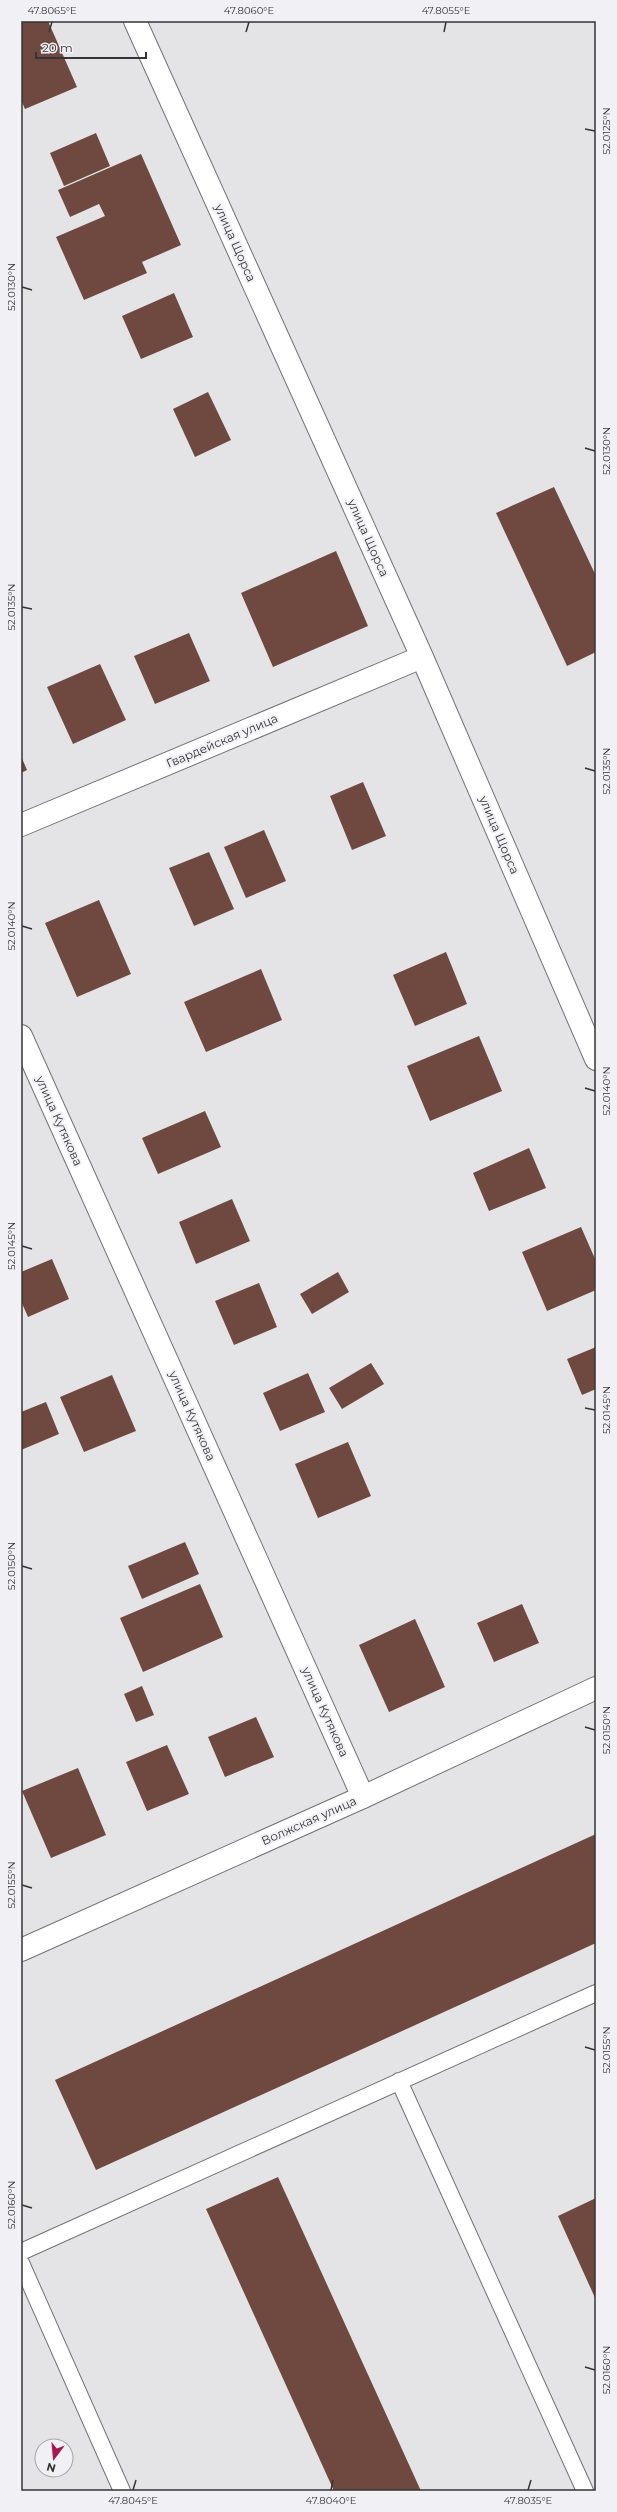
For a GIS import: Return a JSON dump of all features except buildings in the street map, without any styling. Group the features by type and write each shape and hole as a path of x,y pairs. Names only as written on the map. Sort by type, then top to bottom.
{"street":[{"name":"улица Щорса","path":"135,21 422,657 596,1058"},
{"name":"Гвардейская улица","path":"21,825 422,657"},
{"name":"улица Кутякова","path":"21,1036 363,1797"},
{"name":"Волжская улица","path":"21,1950 363,1797 596,1688"}],"lane":[{"path":"21,2252 596,1993"},
{"path":"399,2081 585,2491"},
{"path":"21,2263 122,2491"}]}
